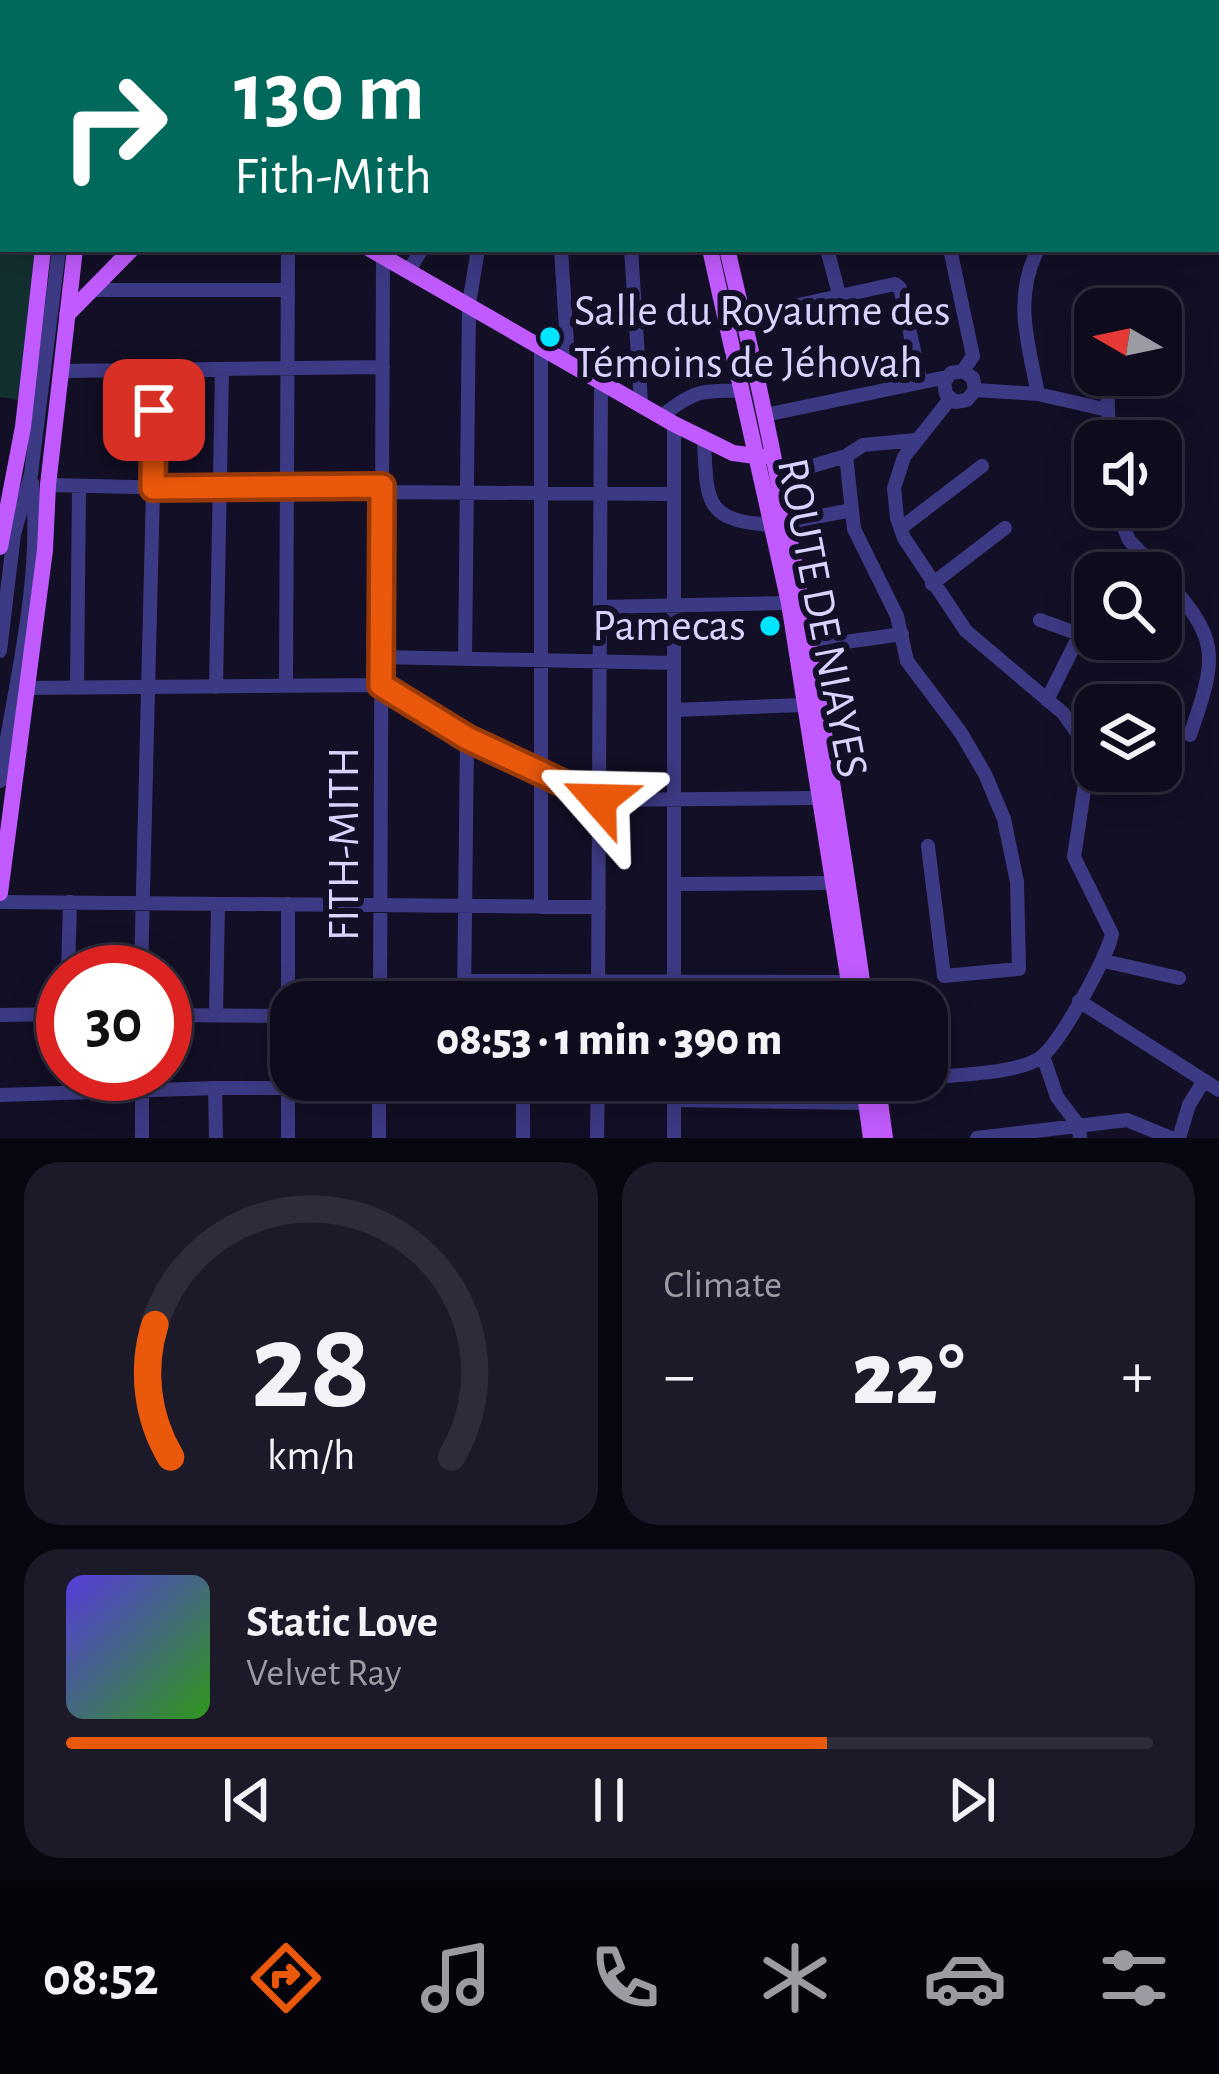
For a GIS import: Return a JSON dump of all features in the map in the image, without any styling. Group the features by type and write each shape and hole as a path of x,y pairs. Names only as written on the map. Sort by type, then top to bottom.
{"main road":[{"path":"0,547 15,479 44,252"},
{"path":"0,898 45,550 47,485 74,252"},
{"path":"68,315 129,252"},
{"path":"377,252 704,440 770,463"},
{"name":"ROUTE DE NIAYES","path":"711,252 740,391 770,463 803,705 849,981"},
{"name":"ROUTE DE NIAYES","path":"728,252 765,415 781,524 811,647 862,981"},
{"path":"877,1101 885,1138"},
{"path":"866,1103 871,1138"}],"street":[{"path":"0,651 14,534 15,479 58,252"},
{"path":"286,686 288,252"},
{"name":"FITH-MITH","path":"377,252 382,367 380,981"},
{"path":"409,270 420,252"},
{"path":"465,659 469,304 478,252"},
{"path":"561,252 568,360"},
{"path":"632,252 641,403"},
{"path":"828,252 840,298"},
{"path":"765,415 963,371 973,351 951,252"},
{"path":"1036,252 1024,279 1022,305 1038,394"},
{"path":"743,316 898,285 921,382"},
{"path":"96,290 288,290"},
{"path":"541,345 542,907"},
{"path":"61,371 382,367"},
{"path":"216,687 222,369"},
{"path":"141,945 156,371"},
{"path":"963,371 973,378 975,390"},
{"path":"947,377 944,388 950,399 962,402 975,390 1038,394 1108,410"},
{"path":"598,981 602,379"},
{"path":"674,981 674,494 668,420 688,395 702,390 740,391"},
{"path":"1108,396 1108,420"},
{"path":"950,399 915,440 894,488 901,528 932,584 971,637 1074,727"},
{"path":"704,440 709,496 719,513 735,523 781,524 852,510"},
{"path":"770,463 846,456 863,445 915,440"},
{"path":"846,456 854,529 902,634 910,668 961,733 1004,820 1017,882 1019,969 944,976 928,846"},
{"path":"901,528 982,466"},
{"path":"0,781 11,729 36,519 15,479"},
{"path":"47,485 674,494"},
{"path":"76,687 79,488"},
{"path":"932,584 1005,528"},
{"path":"1182,596 1214,642 1216,664 1190,735"},
{"path":"600,607 789,603"},
{"path":"1040,620 1074,634"},
{"path":"811,647 902,634"},
{"path":"1047,700 1074,644"},
{"path":"381,657 674,663"},
{"path":"24,688 381,685 467,738 599,800 820,798"},
{"path":"674,710 803,705"},
{"path":"464,981 467,738"},
{"path":"948,1075 1021,1066 1043,1056 1104,961 1111,929 1074,857 1084,792"},
{"path":"674,884 833,883"},
{"path":"0,898 598,907"},
{"path":"69,945 70,902"},
{"path":"217,1016 218,904"},
{"path":"288,904 288,981"},
{"path":"1104,961 1179,978"},
{"path":"977,1138 1079,1132 1127,1120 1175,1138 1189,1105 1214,1085 1079,1001"},
{"path":"0,1015 36,1014"},
{"path":"192,1016 270,1016"},
{"path":"1043,1056 1057,1097 1079,1132"},
{"path":"215,1088 215,1138"},
{"path":"192,1089 270,1088"},
{"path":"0,1095 36,1094"},
{"path":"142,1101 142,1138"},
{"path":"288,1138 289,1101"},
{"path":"379,1101 379,1138"},
{"path":"523,1138 524,1101"},
{"path":"597,1138 598,1101"},
{"path":"674,1101 674,1138"},
{"path":"765,1101 866,1103"}],"green space":[{"path":"0,252 43,252 19,400 0,397"}],"place":[{"name":"Salle du Royaume des Témoins de Jéhovah","path":"550,337"},
{"name":"Pamecas","path":"770,626"}],"route":[{"path":"154,410 153,488 382,486 381,685 467,738 599,800"}]}
